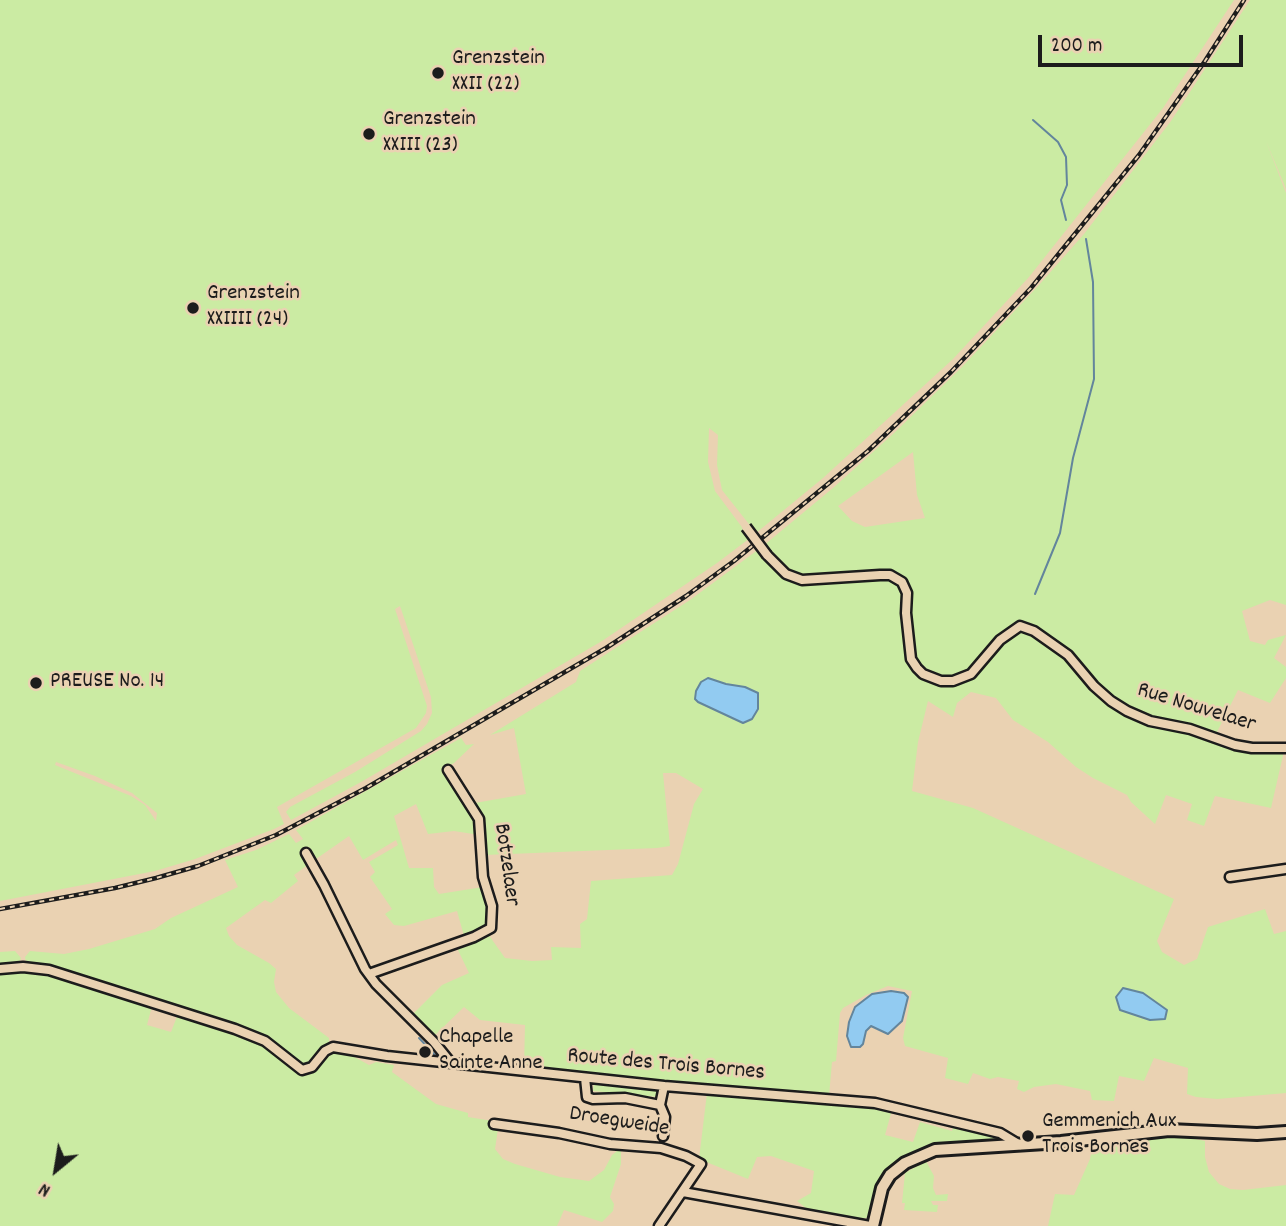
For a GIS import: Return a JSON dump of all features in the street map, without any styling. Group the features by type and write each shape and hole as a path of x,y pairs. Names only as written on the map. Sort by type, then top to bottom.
{"main road":[{"path":"871,1226 882,1188 890,1175 905,1163 935,1150 1020,1145 1169,1130 1257,1134 1286,1132"}],"street":[{"name":"Rue Nouvelaer","path":"746,527 767,555 786,574 802,580 880,575 902,582 907,593 908,643 914,664 923,674 940,681 953,681 971,674 1000,640 1020,626 1034,631 1068,655 1094,686 1127,711 1150,721 1190,729 1235,745 1286,748"},
{"name":"Botzelaer","path":"369,974 474,937 491,928 492,905 483,877 480,818 448,770"},
{"path":"306,853 369,974 451,1063"},
{"path":"1230,877 1286,869"},
{"name":"Route des Trois Bornes","path":"0,969 23,967 49,970 225,1026 265,1041 302,1070 312,1068 325,1051 333,1047 584,1078 875,1103 1000,1133 1020,1145"},
{"path":"584,1078 587,1097 625,1098 660,1105"},
{"path":"663,1136 666,1116 660,1105 664,1086"},
{"name":"Droegweide","path":"494,1124 559,1133 610,1144 672,1151 701,1164 659,1226"},
{"path":"683,1192 871,1226"}],"green space":[{"path":"0,0 1234,0 1163,108 1029,277 953,359 823,478 756,533 722,490 717,465 718,435 709,428 708,462 715,491 750,538 717,563 602,641 291,820 286,812 290,807 355,772 421,731 427,724 432,713 431,697 400,606 395,609 427,706 426,713 416,728 277,807 284,824 274,829 155,871 0,901","holes":["56,762 132,793 157,813 156,821 145,805 131,796 55,765"]},
{"path":"1250,0 1286,0 1286,189 1266,141 1286,193 1286,605 1270,600 1242,611 1250,641 1265,645 1268,640 1286,635 1274,658 1286,667 1286,678 1270,703 1238,690 1215,736 1157,722 1112,700 1071,653 1025,624 1017,625 1001,634 971,671 942,679 925,672 913,659 906,582 901,577 794,577 763,546 833,488 961,368 1084,234 1171,121","holes":["913,452 917,495 925,518 865,527 852,521 838,506"]},
{"path":"759,549 793,580 884,577 895,580 903,590 913,667 953,684 960,683 981,669 1004,640 1019,629 1030,631 1067,656 1110,703 1189,732 1284,751 1271,808 1215,796 1204,826 1187,820 1192,804 1166,795 1155,824 1127,795 1076,767 1048,742 1013,720 996,698 971,692 957,703 953,717 928,701 918,742 912,791 973,808 1174,899 1157,941 1162,952 1184,965 1197,959 1208,927 1265,909 1274,934 1286,931 1286,1093 1217,1099 1196,1097 1187,1094 1188,1068 1154,1058 1144,1081 1119,1076 1114,1101 1092,1100 1090,1091 1056,1084 1034,1087 1024,1092 1017,1089 1019,1081 998,1077 990,1079 973,1073 968,1084 945,1078 948,1058 905,1046 903,1038 912,991 888,986 866,995 843,1008 840,1013 836,1061 832,1062 829,1096 524,1068 525,1025 480,1020 464,1007 434,1036 413,1014 442,985 469,973 457,948 488,934 505,958 552,960 551,947 581,948 580,924 587,919 591,881 672,875 678,864 694,804 703,789 676,773 663,773 670,846 657,848 485,855 484,838 454,831 428,834 416,804 394,816 409,868 433,868 434,887 439,894 483,887 489,915 486,923 480,930 464,936 457,911 404,926 394,925 385,914 392,909 370,877 375,872 369,862 398,845 396,840 363,860 349,836 316,859 309,847 301,852 309,864 294,875 298,881 271,903 265,900 226,928 237,945 276,969 276,992 289,1008 329,1038 329,1044 308,1067 278,1049 192,1013 70,972 26,962 25,957 30,951 64,954 155,929 171,918 238,887 225,860 256,850 289,834 296,843 303,839 296,830 461,738 466,745 474,744 454,763 443,769 452,788 460,783 475,803 526,794 514,728 490,735 576,682 580,671 690,600"},
{"path":"15,951 21,958 18,965 20,972 49,973 152,1006 147,1025 171,1032 178,1014 245,1036 275,1054 298,1073 310,1073 330,1053 351,1055 369,1065 376,1062 394,1065 392,1072 436,1104 468,1113 468,1117 499,1122 495,1149 503,1159 515,1164 560,1177 589,1181 604,1170 612,1155 621,1148 621,1164 610,1197 614,1204 613,1211 602,1222 564,1210 557,1226 0,1226 0,952"},
{"path":"594,1083 658,1090 660,1094 658,1097 593,1091"},
{"path":"707,1093 892,1110 885,1135 913,1142 920,1122 952,1131 953,1127 987,1134 998,1140 954,1143 915,1152 901,1160 869,1217 858,1220 811,1212 797,1201 811,1193 814,1171 771,1156 757,1157 748,1179 699,1159"},
{"path":"1171,1134 1205,1141 1209,1172 1219,1184 1230,1189 1286,1185 1286,1226 1048,1226 1055,1194 1074,1195 1090,1159 1093,1142"},
{"path":"926,1161 934,1176 933,1188 936,1195 948,1194 947,1201 931,1201 933,1205 938,1205 937,1212 904,1210 905,1203 902,1203 905,1173"}],"water":[{"path":"708,678 758,693 758,709 752,719 743,723 698,702 695,699 696,691 701,682"},
{"path":"1123,988 1143,993 1167,1010 1165,1019 1150,1020 1120,1010 1116,997"},
{"path":"891,991 904,993 908,997 902,1021 888,1034 871,1026 866,1031 863,1044 860,1047 851,1047 847,1036 855,1007 872,994"}],"waterway":[{"path":"1033,120 1058,142 1066,157 1067,185 1061,200 1066,220"},
{"path":"1035,594 1060,533 1073,458 1094,379 1093,282 1086,239"},
{"path":"419,1038 436,1056"}],"railway":[{"path":"0,909 156,878 198,866 276,835 366,788 606,648 734,561 868,451 951,372 1031,288 1139,155 1244,0"}],"place":[{"name":"Grenzstein XXII (22)","path":"438,73"},
{"name":"Grenzstein XXIII (23)","path":"369,134"},
{"name":"Grenzstein XXIIII (24)","path":"193,308"},
{"name":"PREUSE No. 14","path":"36,683"},
{"name":"Chapelle Sainte Anne","path":"425,1052"},
{"name":"Gemmenich Aux Trois Bornes","path":"1028,1136"}]}
